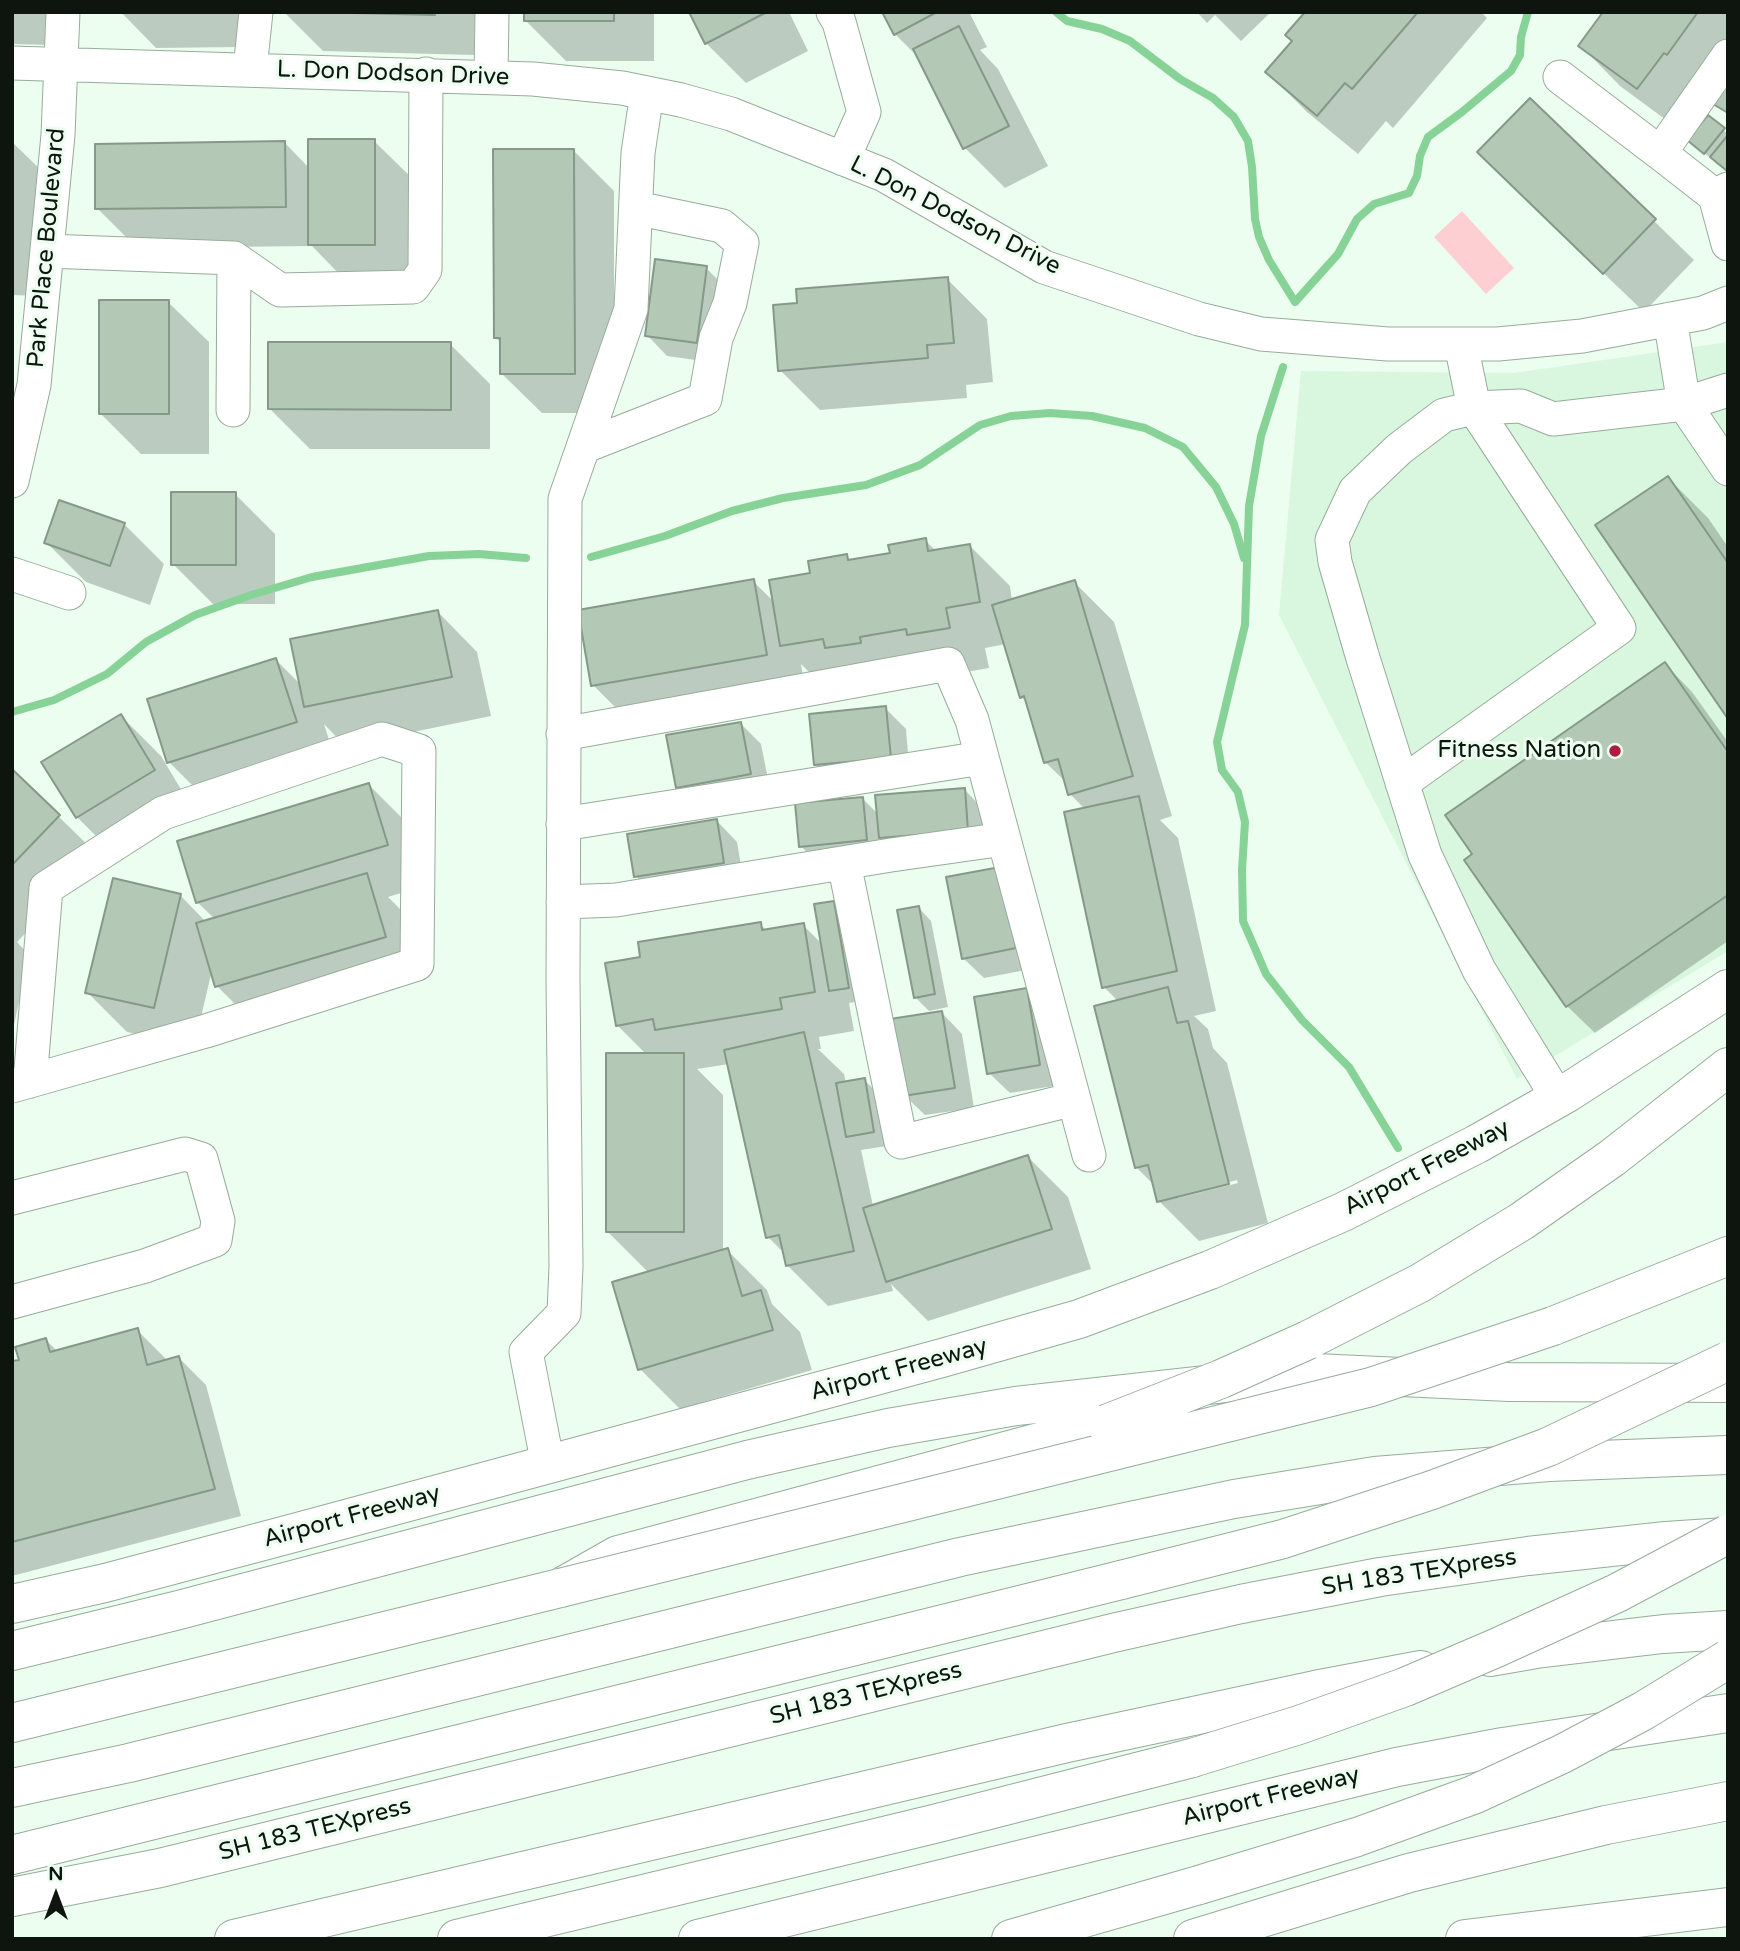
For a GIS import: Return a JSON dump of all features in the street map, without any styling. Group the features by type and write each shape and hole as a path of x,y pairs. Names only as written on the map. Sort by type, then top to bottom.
{"main road":[{"name":"Airport Freeway","path":"12,1604 105,1583 548,1465 1079,1319 1210,1270 1343,1212 1476,1144 1558,1098 1728,989"},
{"path":"560,1588 618,1555 1106,1424 1220,1379 1308,1340 1420,1283 1522,1221 1612,1158 1728,1067"},
{"path":"12,1723 1371,1387 1553,1326 1728,1255"},
{"path":"12,1855 1283,1539 1432,1490 1548,1447 1728,1361"},
{"path":"12,1651 179,1611 747,1460 888,1428 1016,1406 1315,1373 1509,1382 1728,1383"},
{"path":"12,1788 130,1763 960,1558 1234,1499 1389,1475 1549,1462 1728,1455"},
{"path":"457,1939 1192,1759 1405,1687 1617,1593 1728,1536"},
{"name":"SH 183 TEXpress","path":"12,1896 160,1868 1241,1604 1380,1577 1528,1556 1728,1536"},
{"path":"234,1939 1067,1743 1315,1690 1536,1649 1663,1634 1728,1630"},
{"path":"1011,1939 1357,1837 1473,1795 1562,1754 1631,1718 1728,1659"},
{"name":"Airport Freeway","path":"698,1939 1397,1767 1515,1745 1728,1713"},
{"path":"1194,1939 1409,1872 1606,1825 1728,1801"},
{"path":"1465,1939 1728,1907"}],"street":[{"name":"Park Place Boulevard","path":"12,481 34,384 62,65 63,12"},
{"path":"250,69 256,12"},
{"path":"491,77 492,12"},
{"path":"833,12 839,22 864,112 843,159"},
{"path":"1660,153 1728,56"},
{"name":"L. Don Dodson Drive","path":"12,63 533,79 647,93 681,100 731,114 884,175 1044,267 1199,319 1261,334 1388,344 1498,344 1582,336 1703,313 1728,303"},
{"path":"47,251 234,258 280,290 413,287 425,270 426,74"},
{"path":"1560,77 1660,153 1721,193 1728,244"},
{"path":"548,1465 526,1352 564,1314 565,499 631,309 638,153 647,93"},
{"path":"583,447 705,400 716,338 730,303 742,243 722,226 636,208"},
{"path":"233,410 234,258"},
{"path":"1670,319 1684,404 1728,469"},
{"path":"1402,783 1619,628 1474,408 1461,344"},
{"path":"1558,1098 1479,970 1425,855 1358,642 1335,562 1332,540 1355,491 1399,449 1444,415 1474,408 1521,406 1553,419 1684,404 1728,390"},
{"path":"12,574 69,593"},
{"path":"563,734 948,664 972,720 1089,1156"},
{"path":"382,739 419,751 417,964 219,1027 21,1084 46,887 163,813 382,739"},
{"path":"563,824 982,758"},
{"path":"563,902 616,900 1004,839"},
{"path":"844,863 901,1142 1074,1099"},
{"path":"12,1198 185,1154 201,1159 218,1221 215,1240 145,1265 12,1302"}],"shaded area":[{"path":"1462,211 1514,268 1486,294 1434,237"},
{"path":"1728,342 1728,951 1517,1079 1279,615 1301,371 1514,373"}],"building":[{"path":"311,12 435,12 435,15"},
{"path":"524,12 614,12 614,21 524,21"},
{"path":"689,12 767,12 705,44"},
{"path":"882,12 937,12 894,35"},
{"path":"1305,12 1418,12 1352,89 1345,83 1317,116 1265,72 1292,41 1285,35"},
{"path":"1603,12 1698,12 1667,55 1664,53 1637,89 1578,46"},
{"path":"959,26 1009,126 963,149 913,49"},
{"path":"1728,82 1728,113 1713,104"},
{"path":"1530,98 1656,219 1603,274 1477,152"},
{"path":"1708,115 1725,128 1704,154 1687,140"},
{"path":"1728,135 1728,170 1727,171 1710,157"},
{"path":"308,139 375,139 375,245 308,245"},
{"path":"285,141 286,207 95,209 95,144"},
{"path":"493,149 574,149 575,374 500,374 500,338 494,338"},
{"path":"655,259 707,266 697,343 645,336"},
{"path":"948,277 954,343 927,345 928,358 778,371 773,305 797,303 796,289"},
{"path":"99,300 169,300 169,414 99,414"},
{"path":"268,342 451,342 451,410 268,409"},
{"path":"1668,476 1728,563 1728,719 1595,525"},
{"path":"171,492 236,492 236,565 171,565"},
{"path":"59,500 125,523 110,566 44,543"},
{"path":"926,538 928,551 970,544 980,602 946,608 950,628 907,635 906,629 860,637 861,643 825,648 823,639 780,646 769,580 810,573 808,561 847,554 848,560 890,553 888,545"},
{"path":"754,579 767,655 591,686 578,610"},
{"path":"1075,580 1133,776 1068,795 1058,759 1044,763 1024,696 1020,698 992,605"},
{"path":"438,610 452,677 304,707 290,639"},
{"path":"276,658 297,722 167,763 147,699"},
{"path":"1665,662 1728,752 1728,895 1566,1007 1464,860 1472,854 1445,815"},
{"path":"886,706 891,758 814,765 809,714"},
{"path":"121,714 155,770 76,818 41,762"},
{"path":"741,722 751,774 676,788 666,735"},
{"path":"12,770 60,815 12,865"},
{"path":"369,783 388,845 196,903 177,841"},
{"path":"965,788 968,831 879,838 875,795"},
{"path":"1139,796 1177,971 1102,988 1064,812"},
{"path":"863,797 867,840 799,847 795,803"},
{"path":"717,819 724,863 634,877 627,834"},
{"path":"1000,867 1016,948 962,959 946,877"},
{"path":"367,873 386,937 215,987 196,923"},
{"path":"113,878 181,894 154,1008 85,993"},
{"path":"834,901 849,988 829,991 814,904"},
{"path":"919,906 935,994 914,998 897,910"},
{"path":"761,922 762,930 804,923 815,992 780,998 782,1009 655,1030 653,1019 616,1026 605,963 640,957 638,942"},
{"path":"1168,987 1177,1023 1188,1021 1229,1184 1157,1202 1148,1165 1135,1168 1094,1006"},
{"path":"1027,988 1040,1065 987,1074 974,997"},
{"path":"942,1011 955,1088 903,1096 890,1019"},
{"path":"804,1032 854,1251 786,1266 779,1235 766,1238 724,1050"},
{"path":"606,1053 684,1053 684,1232 606,1232"},
{"path":"865,1078 874,1132 846,1137 836,1083"},
{"path":"1028,1155 1052,1229 886,1282 863,1208"},
{"path":"728,1248 742,1296 761,1290 773,1330 638,1370 612,1282"},
{"path":"138,1328 147,1365 179,1356 215,1489 12,1542 12,1361 19,1360 15,1347 46,1338 50,1352"}],"waterway":[{"path":"1056,12 1067,21 1102,29 1130,41 1180,79 1213,98 1234,117 1248,141 1259,237 1269,260 1295,302 1338,254 1357,219 1374,204 1409,193 1417,176 1420,156 1428,137 1511,71 1520,55 1521,37 1528,12"},
{"path":"1283,367 1261,436 1249,506 1245,625 1217,742 1222,770 1238,792 1245,822 1243,921 1266,974 1302,1020 1349,1067 1398,1148"},
{"path":"591,557 665,536 732,511 783,498 866,485 920,465 980,425 1011,416 1050,413 1092,416 1145,428 1183,447 1216,487 1234,524 1244,558"},
{"path":"12,712 54,700 107,674 146,642 195,615 251,595 312,577 429,556 479,554 526,558"}],"place":[{"name":"Fitness Nation","path":"1615,751"}]}
